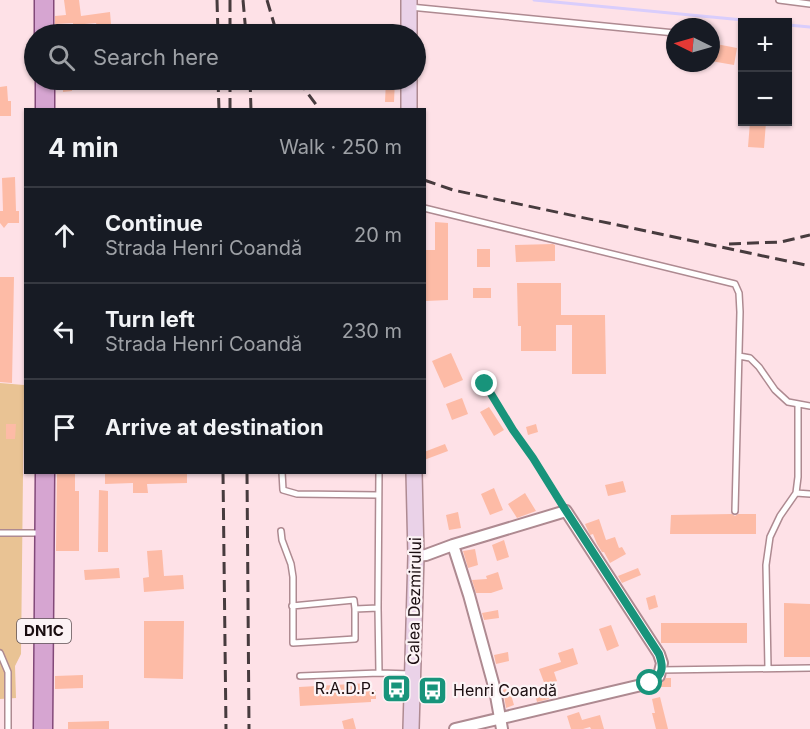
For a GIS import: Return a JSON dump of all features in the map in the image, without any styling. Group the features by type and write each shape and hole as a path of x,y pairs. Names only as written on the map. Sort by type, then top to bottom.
{"main road":[{"path":"44,0 44,24"},
{"path":"409,3 409,24"},
{"path":"45,90 45,108"},
{"path":"409,90 409,108"},
{"name":"DN1C","path":"43,729 45,474"},
{"name":"Calea Dezmirului","path":"411,729 416,556 414,474"}],"street":[{"path":"416,556 426,555 566,511 659,654 662,663 659,676 650,683 501,724 455,729"},
{"path":"453,545 495,690 501,724"}],"lane":[{"path":"779,0 810,4"},
{"path":"409,3 666,32"},
{"path":"426,208 735,284 739,292 740,312 735,511"},
{"path":"739,356 750,358 775,390 788,402 810,406"},
{"path":"768,668 766,564 770,537 780,516 796,493 798,404"},
{"path":"282,474 283,490 297,494 378,495"},
{"path":"379,474 379,673"},
{"path":"796,493 810,494"},
{"path":"281,531 293,577 292,606 293,643 355,639 354,600 292,606"},
{"path":"0,533 45,533"},
{"path":"355,609 378,608"},
{"path":"0,653 8,672 8,729"},
{"path":"661,670 810,668"},
{"path":"300,676 413,674"}],"path":[{"path":"485,384 566,511"}],"shaded area":[{"path":"0,0 810,0 810,729 0,729"},
{"path":"0,383 24,385 21,654 15,666 16,698 0,699"}],"building":[{"path":"64,0 79,0 81,16 110,12 111,24 55,24 55,16 66,15"},
{"path":"720,45 737,48 734,65 720,63"},
{"path":"7,86 8,101 11,101 11,116 0,116 0,87"},
{"path":"386,90 395,90 394,102 385,102"},
{"path":"750,126 766,126 764,148 748,147"},
{"path":"15,177 16,211 19,211 19,223 8,223 4,228 0,223 0,211 3,211 2,178"},
{"path":"435,222 448,223 448,300 426,301 426,250 435,250"},
{"path":"515,245 555,245 555,261 516,262"},
{"path":"477,249 490,249 490,267 477,267"},
{"path":"0,277 14,277 12,383 0,382"},
{"path":"517,283 561,283 561,315 605,315 606,374 572,374 572,325 556,325 556,351 521,351"},
{"path":"473,288 491,288 491,298 473,298"},
{"path":"451,353 463,380 444,388 432,361"},
{"path":"462,398 468,414 452,420 446,404"},
{"path":"489,407 504,430 494,436 480,412"},
{"path":"6,424 16,424 15,439 6,439"},
{"path":"536,424 538,432 528,435 526,427"},
{"path":"445,444 448,451 426,459 426,451"},
{"path":"57,474 75,474 75,491 79,491 79,551 56,551"},
{"path":"105,474 187,474 187,483 147,484 148,493 133,493 133,483 105,484"},
{"path":"623,481 626,492 608,496 605,485"},
{"path":"494,488 503,510 490,515 481,494"},
{"path":"99,490 108,491 108,552 98,552"},
{"path":"525,493 536,511 517,518 508,504"},
{"path":"458,512 461,528 449,530 446,515"},
{"path":"732,514 735,516 756,514 756,534 670,534 671,515"},
{"path":"599,519 606,540 615,537 619,548 622,547 626,554 610,563 585,524"},
{"path":"504,540 509,557 497,561 492,545"},
{"path":"475,549 478,565 468,568 463,551"},
{"path":"162,550 164,576 183,575 184,589 144,592 143,578 149,577 147,551"},
{"path":"119,568 120,578 85,580 84,570"},
{"path":"638,568 641,575 622,583 618,576"},
{"path":"498,572 503,589 491,593 476,593 472,580 487,579 486,576"},
{"path":"655,595 658,607 649,610 646,598"},
{"path":"784,603 810,604 810,657 784,657"},
{"path":"498,610 499,618 484,620 482,613"},
{"path":"144,621 184,621 183,679 144,678"},
{"path":"661,623 747,623 747,643 661,643"},
{"path":"611,625 619,646 607,651 599,629"},
{"path":"573,648 578,664 554,672 557,681 545,685 539,669 561,662 558,653"},
{"path":"508,652 509,661 496,664 494,655"},
{"path":"83,675 83,688 55,689 55,676"},
{"path":"666,678 671,678 671,687 661,687 661,684"},
{"path":"369,683 370,691 376,690 376,699 371,699 371,702 300,706 299,687"},
{"path":"546,687 549,699 537,702 534,690"},
{"path":"509,688 514,705 506,708 503,690"},
{"path":"660,697 668,729 656,729 652,713 655,713 652,699"},
{"path":"579,712 582,720 600,715 604,729 591,729 590,727 571,729 567,716"},
{"path":"353,718 356,729 344,729 342,721"},
{"path":"109,721 109,729 68,729 68,722"}],"waterway":[{"path":"534,0 738,20"},
{"path":"792,25 810,27"}],"railway":[{"path":"217,0 218,24"},
{"path":"230,0 230,24"},
{"path":"243,0 245,24"},
{"path":"267,0 274,24"},
{"path":"218,90 219,108"},
{"path":"230,90 230,108"},
{"path":"250,90 251,108"},
{"path":"305,90 319,108"},
{"path":"426,181 453,190 810,266"},
{"path":"729,244 781,242 810,235"},
{"path":"223,474 226,729"},
{"path":"247,474 249,729"}],"place":[{"name":"R.A.D.P.","path":"396,688"},
{"name":"Henri Coandă","path":"432,690"}],"route":[{"path":"485,384 659,654 662,663 661,670 659,676 650,683"}]}
